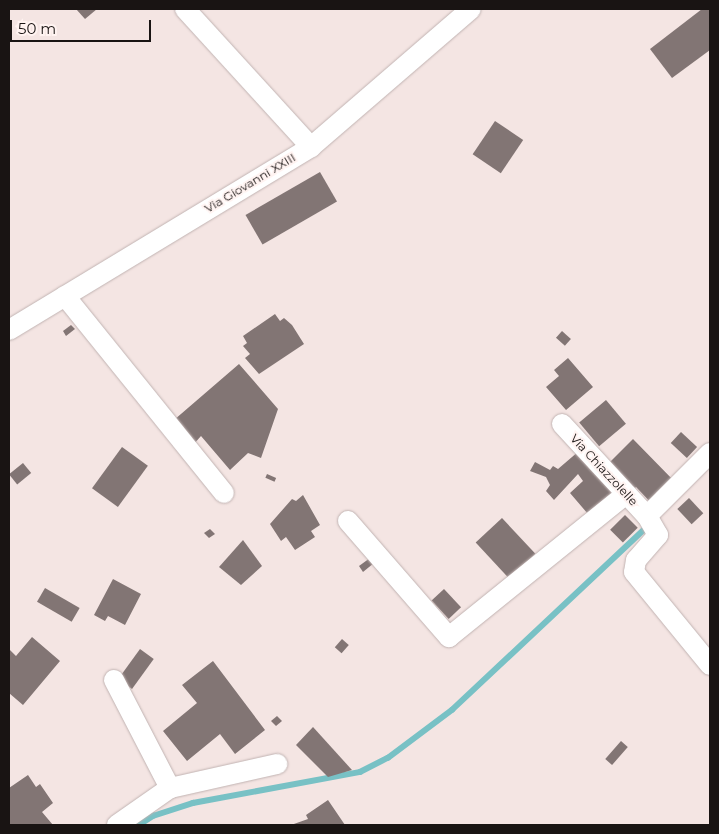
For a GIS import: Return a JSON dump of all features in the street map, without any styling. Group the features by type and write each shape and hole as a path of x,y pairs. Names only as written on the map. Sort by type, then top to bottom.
{"street":[{"path":"185,9 310,147"},
{"name":"Via Giovanni XXIII","path":"9,330 310,147 471,9"},
{"path":"65,296 224,493"},
{"name":"Via Chiazzolelle","path":"562,424 652,522 710,453"},
{"path":"348,520 449,636 626,494"},
{"path":"652,522 656,540 636,560 634,572 710,665"},
{"path":"114,680 170,788"},
{"path":"117,825 170,788 277,764"}],"building":[{"path":"76,9 97,9 85,19"},
{"path":"702,9 710,9 710,50 672,78 650,49"},
{"path":"495,121 523,140 501,173 473,154"},
{"path":"320,172 337,201 263,244 246,215"},
{"path":"275,314 280,321 284,318 292,325 304,344 259,374 245,358 250,354 243,346 247,343 243,336"},
{"path":"71,325 75,329 66,336 63,331"},
{"path":"562,331 571,339 565,346 556,338"},
{"path":"568,358 593,387 566,410 546,387 559,376 554,370"},
{"path":"239,364 278,409 261,458 248,453 230,470 201,436 193,445 174,420"},
{"path":"606,400 626,424 599,446 579,422"},
{"path":"681,432 697,447 687,458 671,443"},
{"path":"633,439 676,483 653,505 636,487 633,490 604,468"},
{"path":"122,447 148,466 118,507 92,488"},
{"path":"579,451 614,491 588,514 570,493 583,481 578,474 554,500 546,491 550,485 546,477 530,471 535,462 550,470 553,466 558,469"},
{"path":"23,463 31,473 17,484 9,474"},
{"path":"267,474 276,478 275,482 265,478"},
{"path":"303,495 320,525 311,531 315,537 295,550 286,537 281,541 270,524 292,499 296,501"},
{"path":"689,498 703,513 692,524 677,509"},
{"path":"625,515 638,528 623,543 610,530"},
{"path":"502,518 535,554 509,578 476,543"},
{"path":"210,529 215,534 209,538 204,533"},
{"path":"243,540 262,566 241,585 219,567"},
{"path":"370,558 374,563 363,572 359,566"},
{"path":"113,579 141,594 125,625 108,616 105,621 94,615"},
{"path":"45,588 80,608 72,622 37,602"},
{"path":"444,589 461,607 449,619 432,601"},
{"path":"32,637 60,661 23,705 9,693 9,649 16,656"},
{"path":"342,639 349,645 342,653 335,647"},
{"path":"140,649 154,659 132,689 118,679"},
{"path":"213,661 265,730 235,754 220,734 187,761 163,731 197,703 182,685"},
{"path":"277,716 282,721 276,726 271,721"},
{"path":"313,727 352,770 328,777 296,745"},
{"path":"621,741 628,747 612,765 605,759"},
{"path":"28,775 36,787 40,784 53,803 42,812 53,825 9,825 9,788"},
{"path":"328,800 345,825 291,825 308,819 306,815"}],"waterway":[{"path":"139,825 153,816 193,803 360,772 388,758 452,710 649,525"}]}
